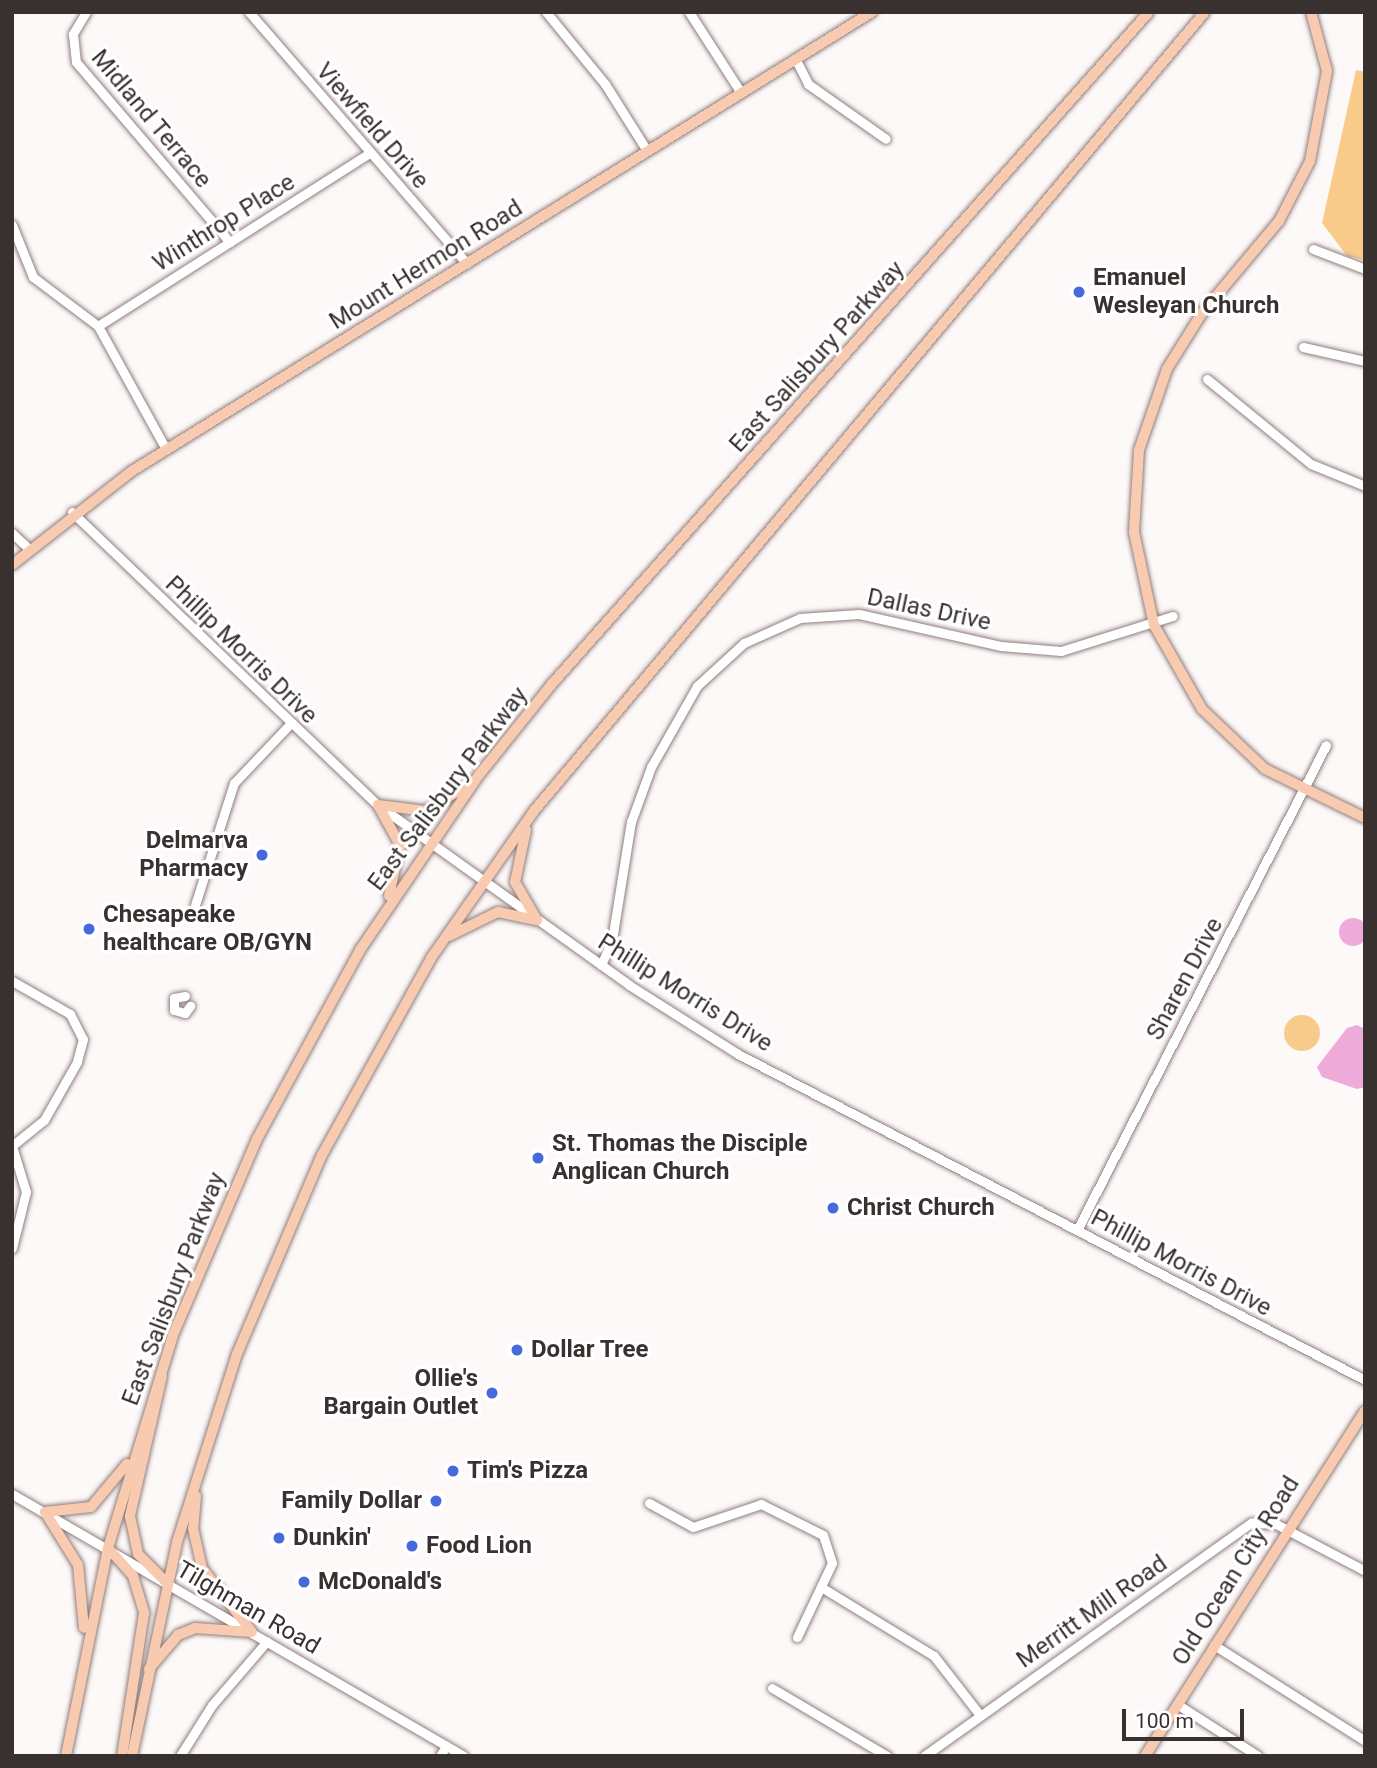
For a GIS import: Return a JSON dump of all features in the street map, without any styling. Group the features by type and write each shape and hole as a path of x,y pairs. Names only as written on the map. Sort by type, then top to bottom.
{"main road":[{"name":"Mount Hermon Road","path":"12,565 72,512 166,449 467,264 646,149 872,12"},
{"name":"East Salisbury Parkway","path":"66,1756 84,1654 108,1548 162,1369 257,1139 385,909 479,775 551,685 1149,12"},
{"path":"1185,36 1198,12"},
{"path":"132,1756 146,1675 167,1583 197,1473 254,1310 297,1209 369,1064 442,942 534,811 1205,12"},
{"path":"1311,12 1327,71 1310,161 1279,221 1180,344 1143,431 1134,532 1154,625 1184,684 1215,725 1303,793 1365,818"},
{"path":"378,805 405,813 436,808 479,775"},
{"path":"378,805 401,853 385,909"},
{"path":"534,811 514,869 517,891 537,920"},
{"path":"442,942 484,915 507,912 537,920"},
{"path":"162,1369 163,1392 130,1516 138,1553 167,1583"},
{"name":"Old Ocean City Road","path":"1145,1756 1286,1529 1365,1411"},
{"path":"84,1654 82,1578 45,1512 100,1501 138,1443"},
{"path":"197,1473 193,1528 202,1568 252,1632"},
{"path":"108,1548 129,1569 144,1613 122,1756"},
{"path":"146,1675 178,1635 195,1628 252,1632"}],"street":[{"name":"Midland Terrace","path":"86,12 73,34 76,62 230,242"},
{"name":"Viewfield Drive","path":"249,12 467,264"},
{"path":"546,12 605,84 646,149"},
{"path":"689,12 740,92"},
{"path":"796,60 808,84 886,139"},
{"name":"Winthrop Place","path":"98,326 370,153"},
{"path":"12,225 33,277 98,326 166,449"},
{"path":"1313,249 1365,269"},
{"path":"1303,347 1365,361"},
{"path":"1207,380 1311,464 1365,486"},
{"name":"Phillip Morris Drive","path":"72,512 290,724 378,805 481,883 601,965 738,1054 1365,1380"},
{"path":"12,533 29,549"},
{"name":"Dallas Drive","path":"601,965 612,940 631,822 651,767 696,687 744,643 784,623 831,614 872,615 1042,651 1095,645 1173,616"},
{"path":"195,905 234,783 290,724"},
{"name":"Sharen Drive","path":"1077,1230 1326,745"},
{"path":"12,981 70,1014 83,1039 77,1062 44,1120 12,1146 26,1192 12,1248"},
{"path":"185,996 174,998 174,1010 185,1013 190,1006"},
{"name":"Tilghman Road","path":"12,1494 464,1756"},
{"path":"649,1503 693,1527 755,1504 777,1509 828,1541 832,1563 797,1637"},
{"name":"Merritt Mill Road","path":"925,1756 1244,1527 1263,1520 1286,1529 1365,1571"},
{"path":"821,1587 934,1656 980,1715"},
{"path":"180,1756 212,1705 267,1641"},
{"path":"1214,1645 1365,1741"},
{"path":"772,1688 887,1756"},
{"path":"1177,1704 1258,1756"},
{"path":"440,1756 446,1746"}],"shaded area":[{"path":"1356,70 1365,72 1365,260 1347,256 1322,223"},
{"path":"1353,918 1363,922 1367,932 1363,942 1353,946 1343,942 1339,932 1343,922"},
{"path":"1302,1015 1315,1020 1320,1033 1315,1046 1302,1051 1289,1046 1284,1033 1289,1020"},
{"path":"1357,1025 1365,1029 1365,1087 1357,1089 1322,1077 1317,1067 1347,1028"}],"place":[{"name":"Emanuel Wesleyan Church","path":"1079,292"},
{"name":"Delmarva Pharmacy","path":"262,855"},
{"name":"Chesapeake healthcare OB/GYN","path":"89,929"},
{"name":"St. Thomas the Disciple Anglican Church","path":"538,1158"},
{"name":"Christ Church","path":"833,1208"},
{"name":"Dollar Tree","path":"517,1350"},
{"name":"Ollie's Bargain Outlet","path":"492,1393"},
{"name":"Tim's Pizza","path":"453,1471"},
{"name":"Family Dollar","path":"436,1501"},
{"name":"Dunkin'","path":"279,1538"},
{"name":"Food Lion","path":"412,1546"},
{"name":"McDonald's","path":"304,1582"}]}
